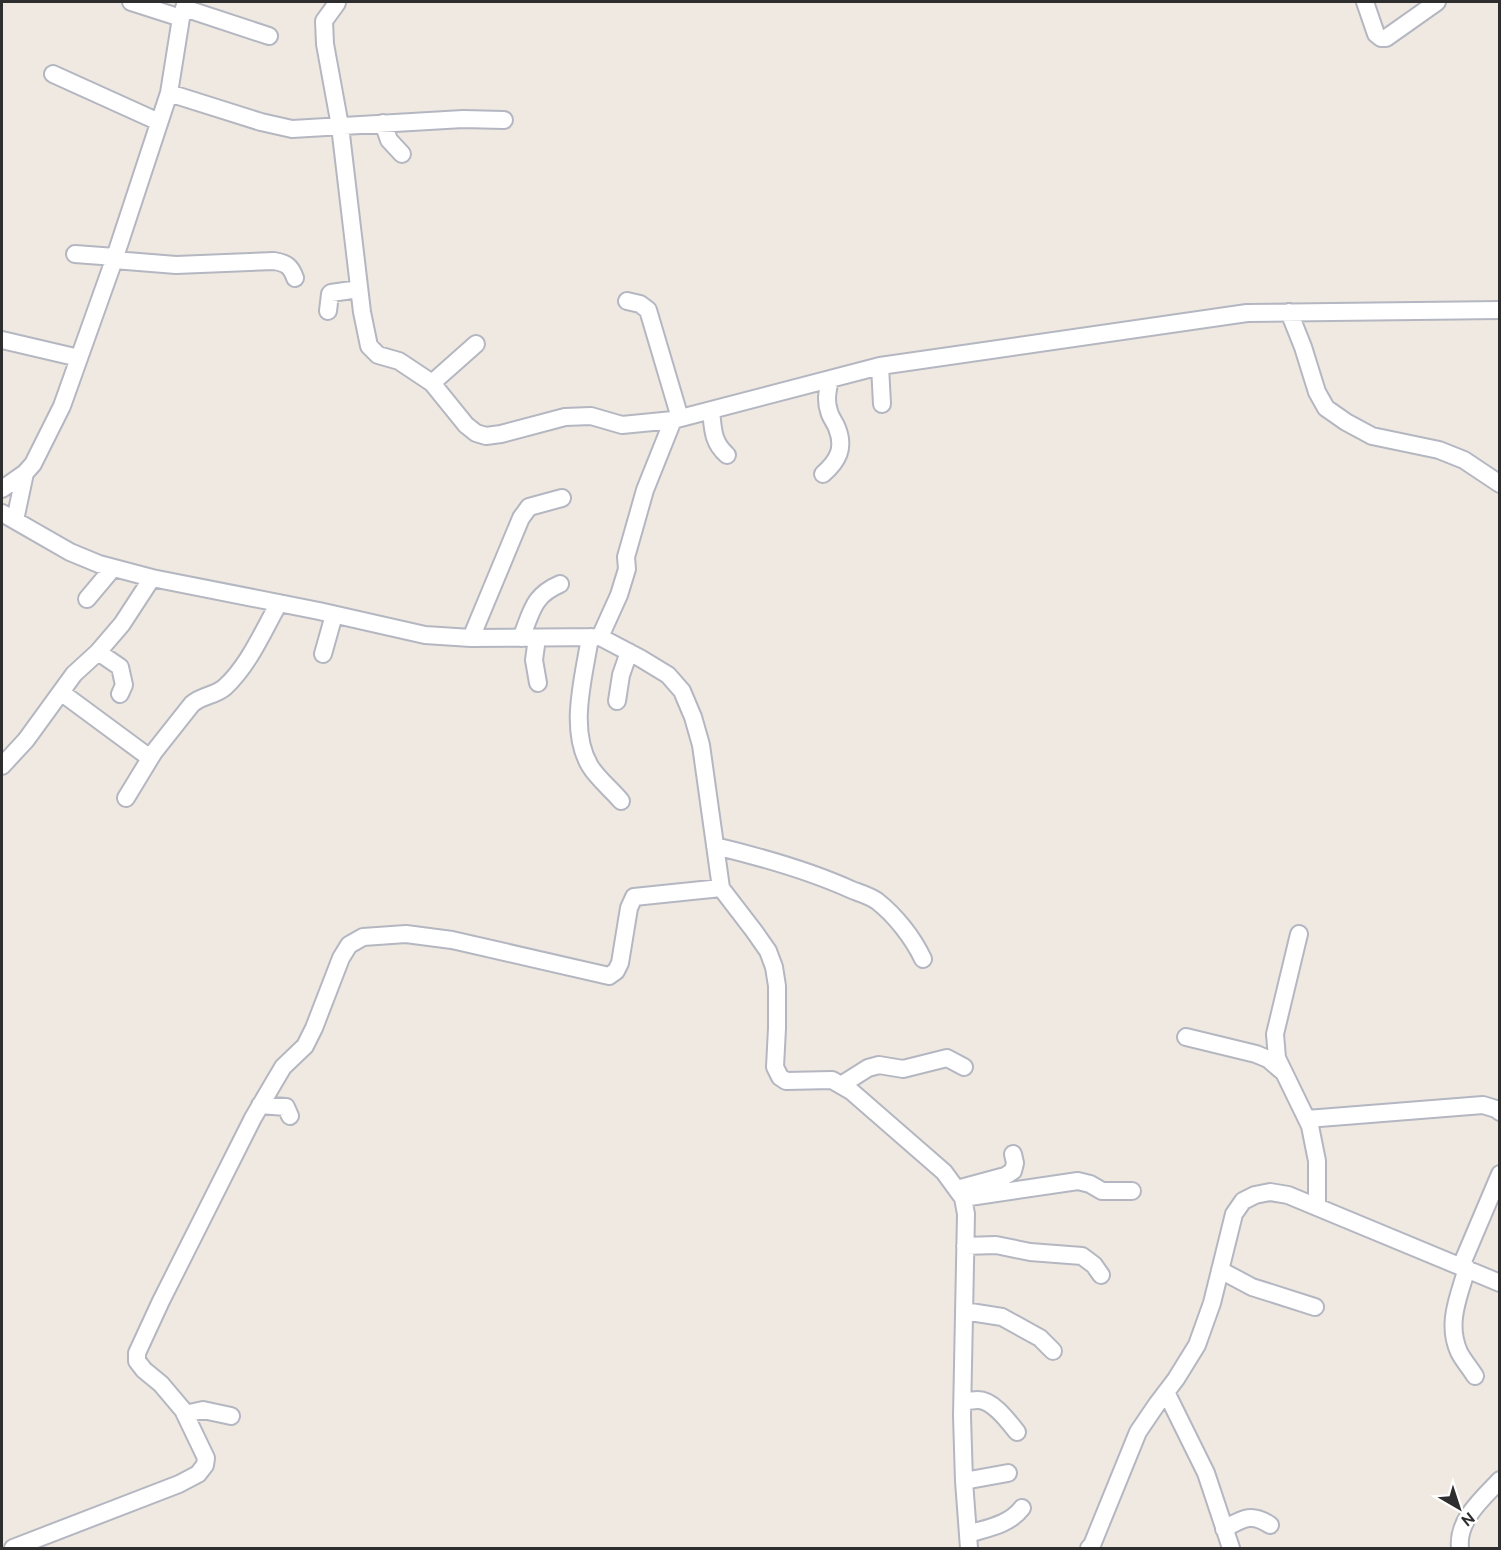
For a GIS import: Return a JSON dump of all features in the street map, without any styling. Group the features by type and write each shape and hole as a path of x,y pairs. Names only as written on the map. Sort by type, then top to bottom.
{"street":[{"path":"130,2 184,9 269,36"},
{"path":"1365,2 1376,34 1381,38 1386,38 1437,2"},
{"path":"337,3 324,21 325,44 340,126 359,289 369,346 373,352 399,361 432,383 466,425 476,433 486,436 565,417 591,416 622,425 677,419 880,366 1247,313 1500,310"},
{"path":"184,9 169,93 114,258 62,406 42,450 25,473 8,517 70,552 113,568 152,578 425,635 471,638 595,637 629,652 668,675 682,691 701,745 721,888 768,951 774,967 777,1029 775,1067 780,1077 786,1080 832,1080 851,1091 944,1172 960,1193 966,1214 963,1402 964,1481 969,1541 1016,1516 1022,1508"},
{"path":"53,74 159,122"},
{"path":"169,93 261,122 292,129 463,119 504,120"},
{"path":"383,123 388,140 402,154"},
{"path":"75,254 176,265 274,261 285,263 292,270 295,278"},
{"path":"328,311 330,294 359,289"},
{"path":"621,801 590,767 580,742 578,721 595,637 619,595 627,569 626,556 645,490 677,419 648,310 640,304 627,301"},
{"path":"1289,312 1317,392 1326,408 1372,436 1439,450 1464,460 1500,484"},
{"path":"2,340 79,358"},
{"path":"432,383 476,345"},
{"path":"880,366 882,404"},
{"path":"824,474 839,457 840,437 828,411 830,379"},
{"path":"711,410 715,441 727,455"},
{"path":"2,489 25,473"},
{"path":"471,638 521,518 529,507 562,498"},
{"path":"87,599 113,568"},
{"path":"2,766 26,740 74,674 98,652 122,624 152,578"},
{"path":"538,682 529,638 536,601 546,590 560,584"},
{"path":"126,798 150,758 192,704 198,699 216,694 235,677 279,603"},
{"path":"323,654 334,615"},
{"path":"98,652 120,667 124,685 120,694"},
{"path":"617,700 621,675 629,652"},
{"path":"62,693 150,758"},
{"path":"715,846 767,858 840,884 876,900 897,920 922,959"},
{"path":"13,1548 178,1484 198,1474 205,1465 206,1458 185,1414 161,1384 144,1370 137,1361 137,1353 260,1105 283,1067 305,1046 315,1028 341,958 349,945 363,937 389,933 452,939 609,976 616,971 620,963 629,908 634,897 721,888"},
{"path":"1299,934 1275,1034 1277,1058 1307,1119 1317,1161 1317,1207"},
{"path":"1186,1037 1256,1054 1268,1059 1283,1072"},
{"path":"841,1085 868,1068 879,1065 903,1069 947,1058 964,1067"},
{"path":"260,1105 286,1107 290,1116"},
{"path":"1307,1119 1482,1106 1500,1112"},
{"path":"960,1193 1014,1171 1013,1154"},
{"path":"1475,1376 1460,1352 1454,1335 1453,1318 1464,1267 1500,1174"},
{"path":"960,1193 1078,1181 1090,1184 1102,1191 1132,1191"},
{"path":"1089,1548 1138,1432 1197,1345 1212,1303 1234,1214 1243,1201 1255,1195 1270,1192 1288,1195 1500,1283"},
{"path":"965,1246 996,1245 1030,1252 1082,1256 1094,1265 1101,1275"},
{"path":"1220,1270 1252,1287 1315,1307"},
{"path":"964,1311 1002,1317 1040,1338 1053,1351"},
{"path":"1166,1392 1206,1473 1231,1548"},
{"path":"963,1402 980,1400 990,1405 1017,1432"},
{"path":"185,1414 203,1410 231,1416"},
{"path":"964,1481 1008,1473"},
{"path":"1460,1548 1460,1539 1472,1509 1500,1480"},
{"path":"1224,1529 1244,1518 1260,1518 1270,1525"}]}
